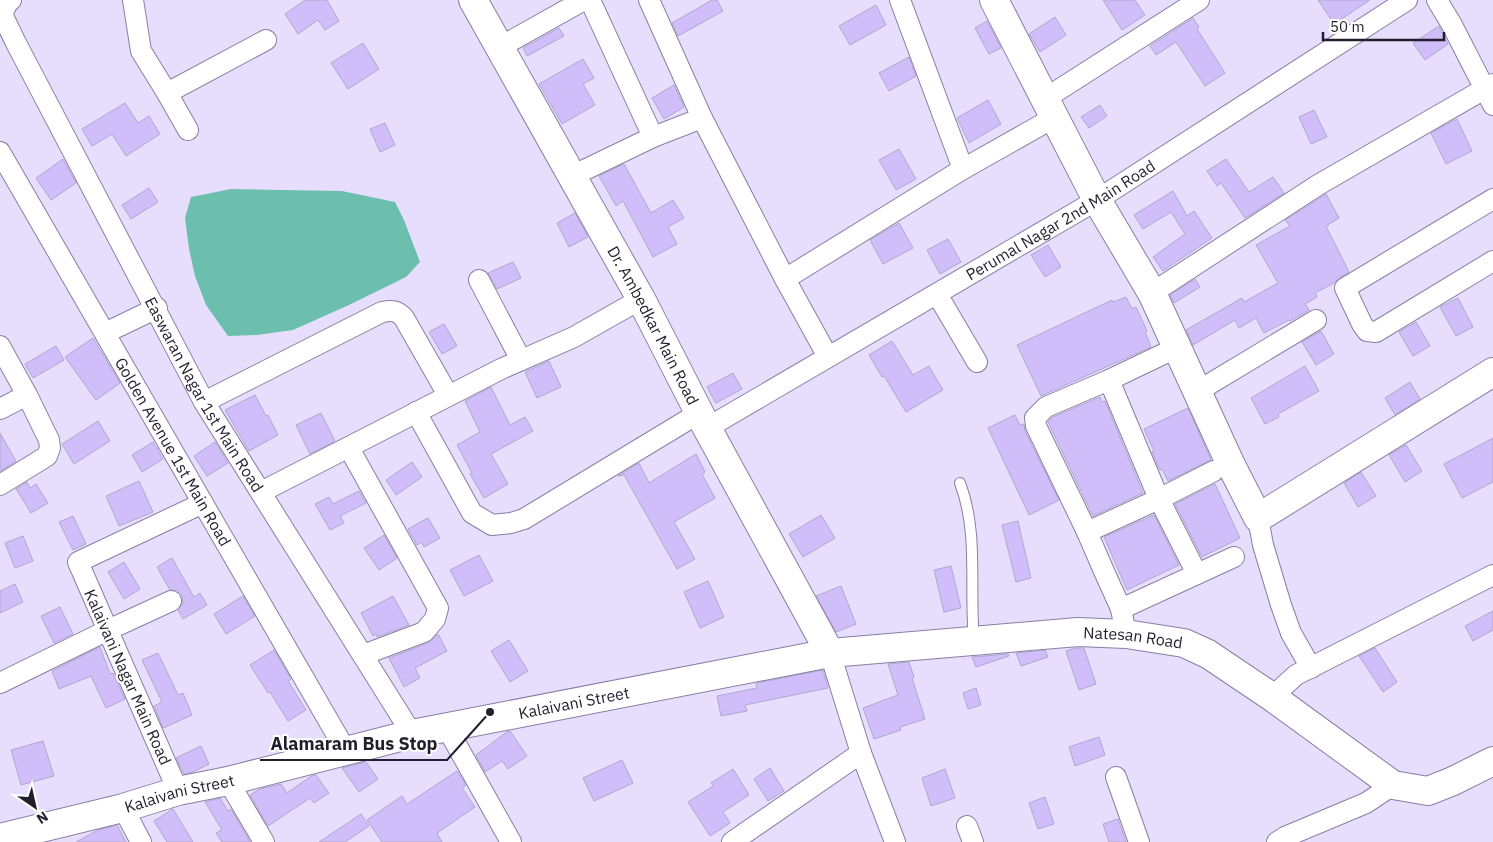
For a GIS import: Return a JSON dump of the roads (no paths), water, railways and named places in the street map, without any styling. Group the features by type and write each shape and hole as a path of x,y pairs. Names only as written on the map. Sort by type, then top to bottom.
{"street":[{"name":"Easwaran Nagar 1st Main Road","path":"11,0 2,14 204,402 412,734"},
{"path":"133,0 141,51 188,130"},
{"name":"Dr. Ambedkar Main Road","path":"473,0 641,299 703,420 830,653"},
{"path":"500,47 584,0"},
{"path":"590,0 653,138"},
{"path":"649,0 702,118 785,279 828,357"},
{"path":"900,0 962,169"},
{"path":"994,0 1097,200 1152,293 1178,347 1230,463 1258,518 1263,545 1290,633 1311,668"},
{"path":"785,279 962,169 1051,108 1199,0"},
{"name":"Perumal Nagar 2nd Main Road","path":"416,412 472,513 492,524 499,525 524,519 703,420 828,357 1097,200 1407,0"},
{"path":"1152,293 1318,185 1490,93 1437,0"},
{"path":"167,93 266,40"},
{"path":"572,176 653,138 702,118"},
{"name":"Golden Avenue 1st Main Road","path":"0,152 346,751"},
{"path":"1493,198 1345,288 1362,324 1367,331 1376,332 1493,261"},
{"path":"480,280 521,360"},
{"path":"937,294 977,362"},
{"path":"261,492 448,395 574,337 641,299"},
{"path":"105,333 156,308"},
{"path":"204,402 382,312 392,310 399,312 404,318 448,395"},
{"path":"1198,391 1316,320"},
{"path":"0,346 27,395 49,440 50,448 47,456 0,485"},
{"path":"1178,347 1046,407 1035,418 1036,426 1088,532 1123,622 1198,574 1234,557"},
{"path":"1258,518 1493,372"},
{"path":"1109,380 1159,499 1198,574"},
{"path":"0,409 27,395"},
{"path":"348,448 438,608 435,619 424,632 363,655"},
{"path":"1088,532 1214,471"},
{"name":"Kalaivani Nagar Main Road","path":"178,791 78,562 203,503"},
{"path":"1272,697 1296,675 1493,575"},
{"path":"0,683 172,601"},
{"name":"Natesan Road","path":"830,653 1078,632 1123,622 1208,654 1272,697 1393,785"},
{"path":"830,653 861,753 895,842"},
{"name":"Kalaivani Street","path":"0,838 123,808 178,791 228,781 412,734 830,653"},
{"path":"447,728 511,842"},
{"path":"732,842 861,753"},
{"path":"1276,842 1366,803 1393,785 1428,791 1453,781 1493,760"},
{"path":"1116,777 1139,842"},
{"path":"228,781 264,842"},
{"path":"123,808 141,842"}],"lane":[{"path":"960,483 970,516 974,641"}],"place":[{"name":"Alamaram Bus Stop","path":"490,712"}]}
